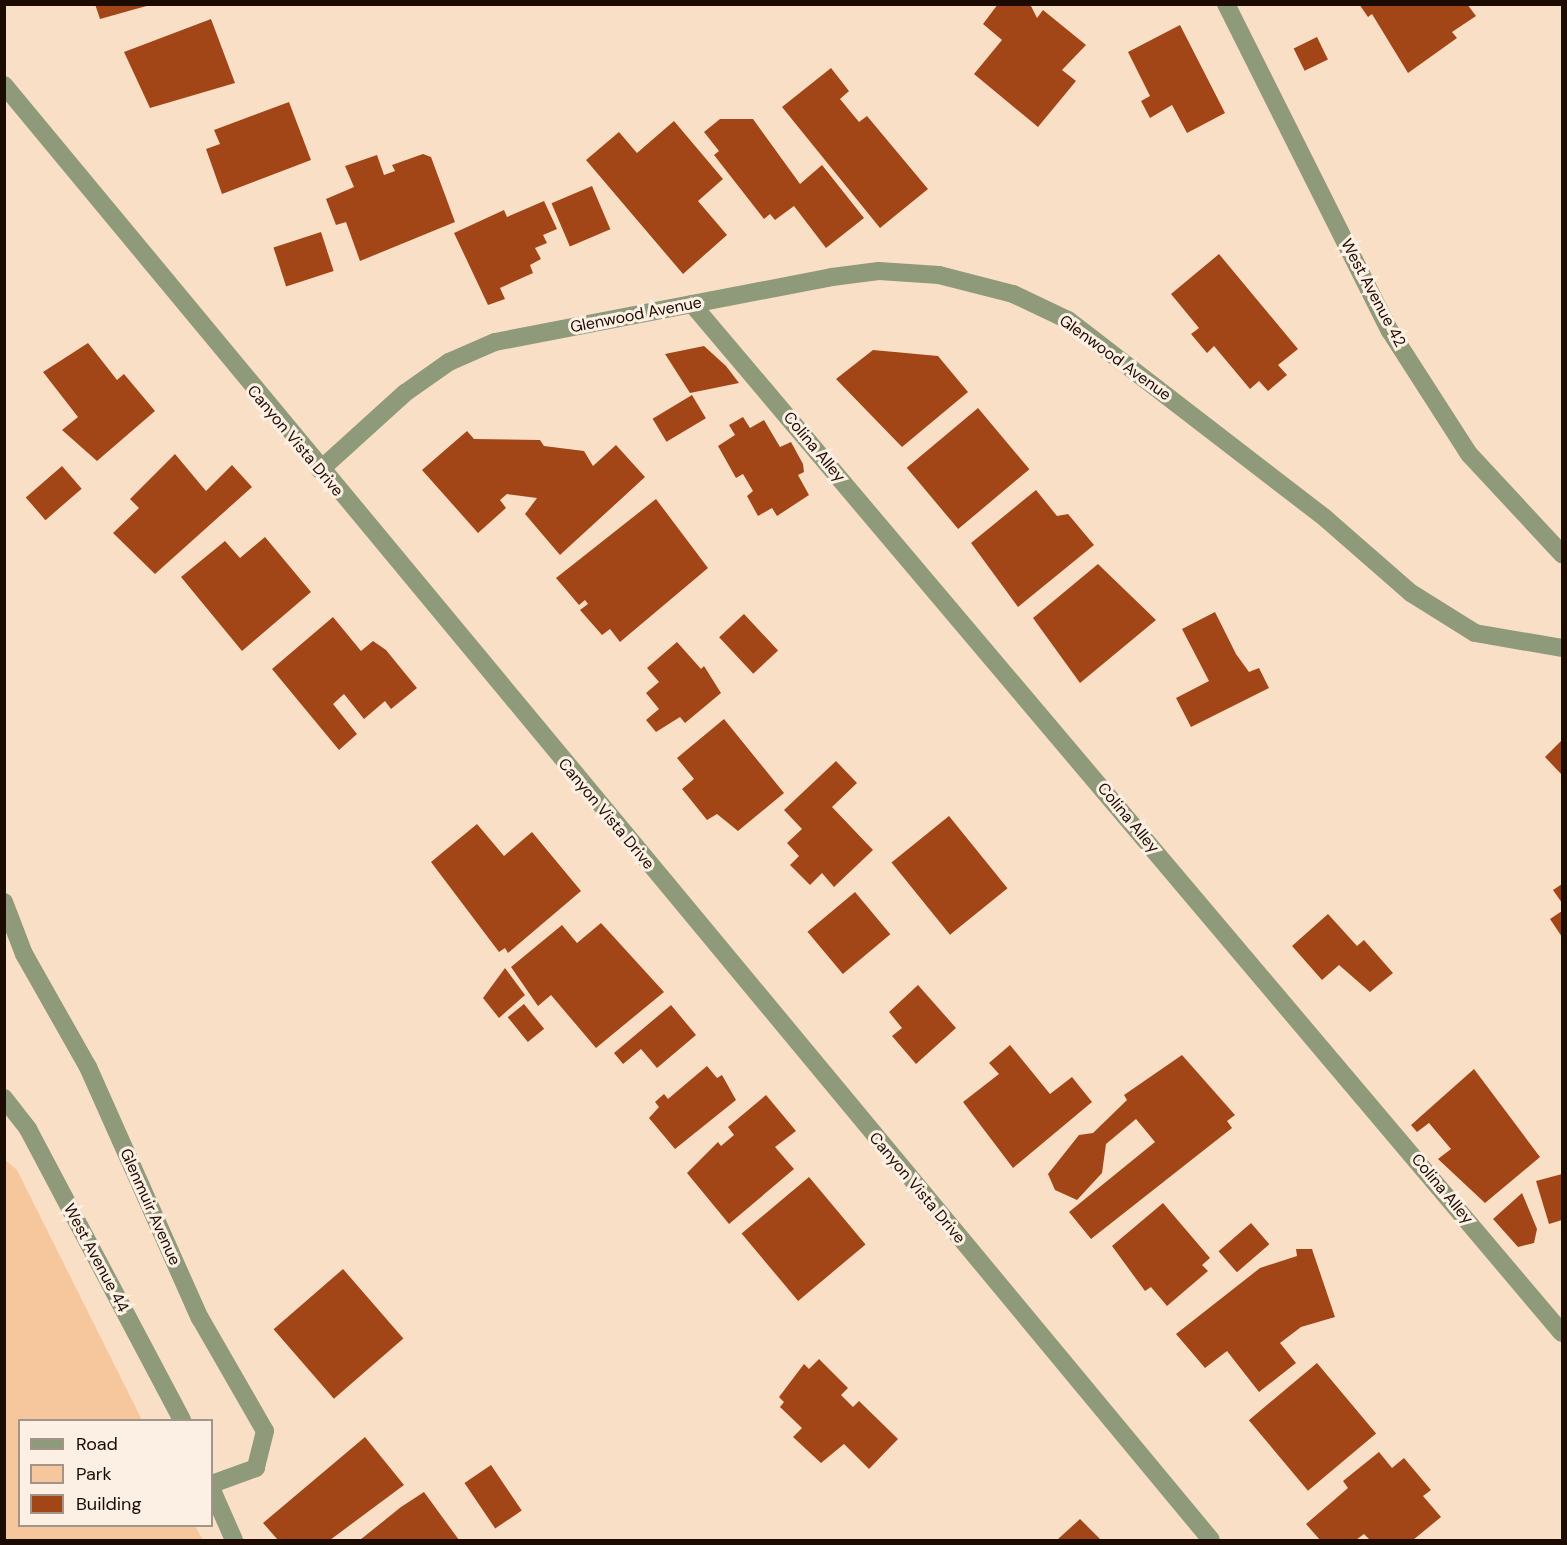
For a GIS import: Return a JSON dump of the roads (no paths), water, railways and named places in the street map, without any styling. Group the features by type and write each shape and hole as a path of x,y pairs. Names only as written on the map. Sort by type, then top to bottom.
{"street":[{"name":"West Avenue 42","path":"1226,4 1390,331 1469,454 1563,554"},
{"name":"Canyon Vista Drive","path":"4,86 320,470 1211,1540"},
{"name":"Glenwood Avenue","path":"320,470 449,362 495,342 692,304 879,272 939,275 1013,294 1068,320 1325,518 1411,593 1475,633 1563,648"},
{"name":"Colina Alley","path":"692,304 1563,1333"},
{"name":"Glenmuir Avenue","path":"4,903 24,954 88,1067 200,1318 265,1431 256,1468 213,1484"},
{"name":"West Avenue 44","path":"4,1098 28,1129 181,1419"},
{"path":"213,1492 234,1540"}]}
